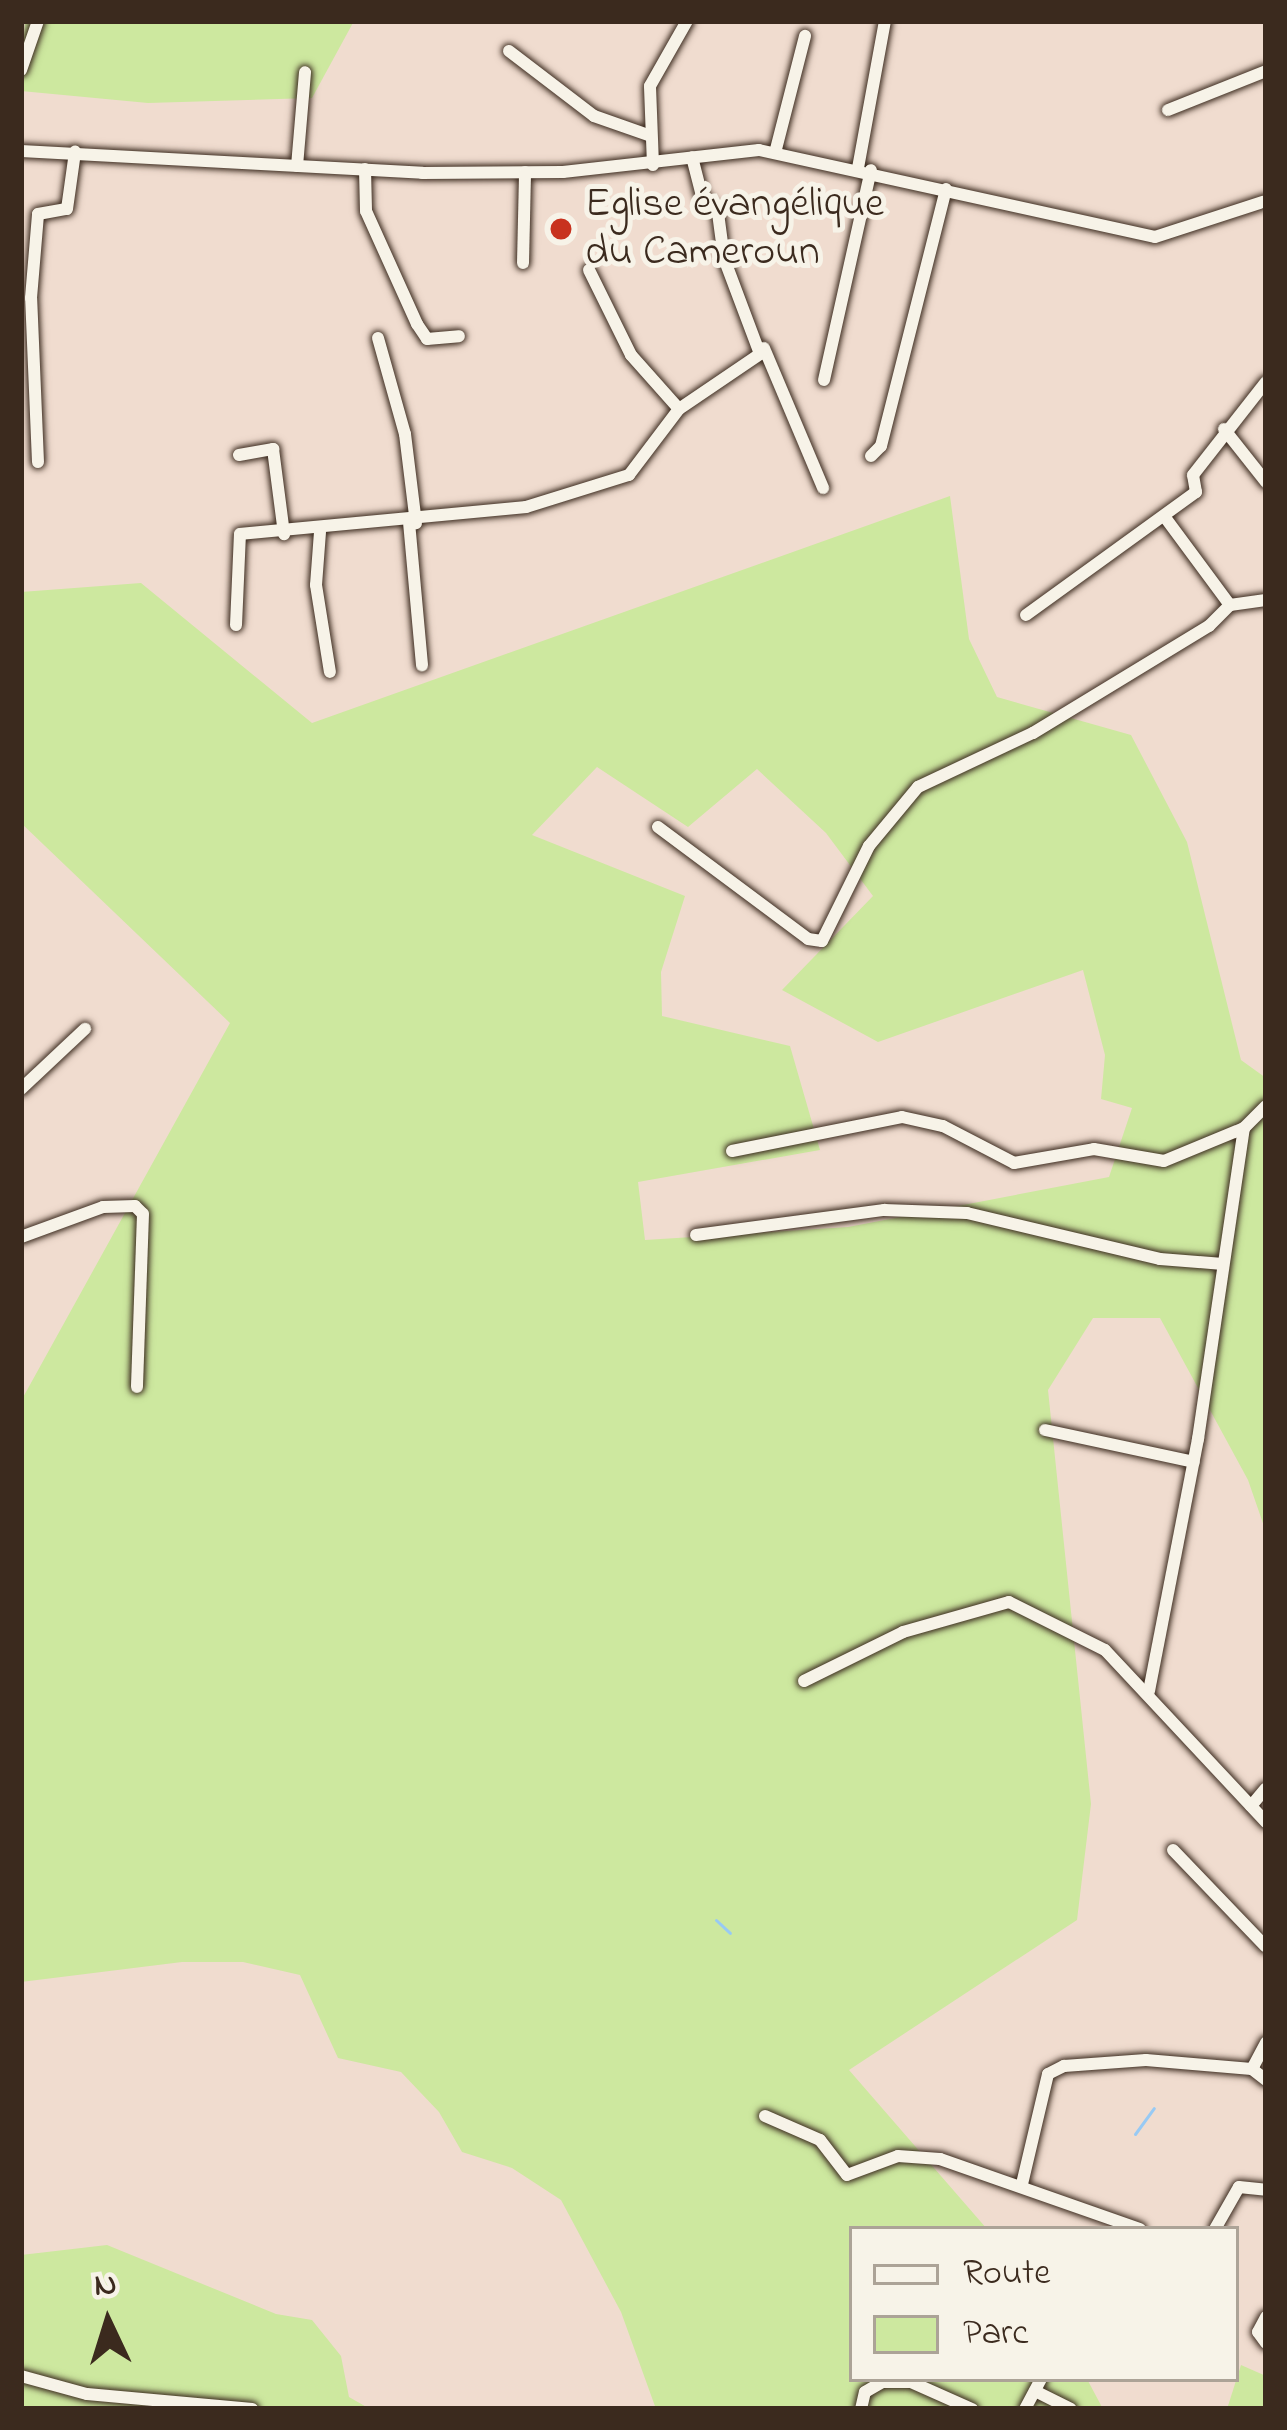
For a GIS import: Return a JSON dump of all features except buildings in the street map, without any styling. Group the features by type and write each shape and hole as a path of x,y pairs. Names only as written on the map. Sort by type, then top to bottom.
{"street":[{"path":"21,70 38,21"},
{"path":"653,165 650,86 687,21"},
{"path":"824,380 865,169 884,21"},
{"path":"775,153 805,36"},
{"path":"509,51 594,116 651,136"},
{"path":"1168,110 1266,71"},
{"path":"297,166 304,72"},
{"path":"21,151 365,169 526,172 775,153 865,169 1155,237 1266,201"},
{"path":"38,462 31,298 38,214 67,209 75,152"},
{"path":"692,157 823,488"},
{"path":"365,169 368,219 417,324 427,339 459,336"},
{"path":"524,263 526,172"},
{"path":"872,456 881,446 946,189"},
{"path":"589,270 631,355 679,409"},
{"path":"378,338 405,434 419,573 422,665"},
{"path":"236,625 240,534 320,532 526,507 629,475 679,409 764,348"},
{"path":"1026,615 1167,520 1196,492 1193,475 1224,429 1266,382"},
{"path":"1224,429 1266,482"},
{"path":"239,455 273,449 284,534"},
{"path":"1167,520 1230,605"},
{"path":"320,532 316,585 330,673"},
{"path":"658,827 808,939 823,941 869,846 918,787 1033,733 1209,626 1230,605 1265,601"},
{"path":"21,1089 85,1029"},
{"path":"732,1151 902,1117 943,1126 1014,1163 1094,1149 1164,1161 1244,1129 1266,1106"},
{"path":"1149,1691 1194,1462 1244,1129"},
{"path":"21,1238 103,1207 134,1206 143,1214 137,1387"},
{"path":"696,1235 884,1210 967,1213 1160,1259 1223,1264"},
{"path":"1045,1430 1194,1462"},
{"path":"804,1681 903,1632 1009,1602 1105,1650 1149,1691 1266,1822"},
{"path":"1251,1807 1266,1788"},
{"path":"1173,1850 1266,1947"},
{"path":"1252,2069 1266,2043"},
{"path":"1022,2184 1048,2074 1064,2066 1146,2060 1252,2069 1266,2080"},
{"path":"765,2116 820,2140 847,2176 898,2156 940,2159 1022,2184 1104,2223"},
{"path":"1217,2226 1239,2187 1266,2190"},
{"path":"1266,2317 1258,2332 1266,2343"},
{"path":"21,2376 87,2394 251,2409"},
{"path":"861,2409 865,2392 882,2383 911,2382 972,2409"},
{"path":"1025,2409 1038,2385 1071,2409"}],"green space":[{"path":"25,21 354,21 312,98 148,103 21,91"},
{"path":"950,496 969,639 997,697 1131,735 1187,842 1241,1060 1266,1078 1266,1532 1248,1480 1160,1318 1093,1318 1048,1390 1091,1804 1077,1920 849,2070 984,2226 849,2226 849,2382 1089,2382 1103,2409 656,2409 621,2312 561,2200 512,2168 462,2152 439,2112 401,2072 338,2058 300,1975 243,1962 182,1962 21,1982 21,1401 230,1023 21,823 21,592 141,583 312,723","holes":["597,767 688,827 757,769 826,833 873,896 782,990 878,1042 1083,970 1105,1055 1101,1099 1132,1108 1109,1177 848,1227 645,1240 638,1182 820,1150 790,1046 662,1016 661,972 685,896 532,835"]},
{"path":"107,2245 276,2314 312,2320 341,2356 349,2397 370,2409 21,2409 21,2255"},
{"path":"1241,2365 1266,2376 1266,2409 1227,2409"}],"waterway":[{"path":"716,1920 730,1933"},
{"path":"1135,2134 1154,2108"}],"place":[{"name":"Eglise évangélique du Cameroun","path":"561,229"}]}
